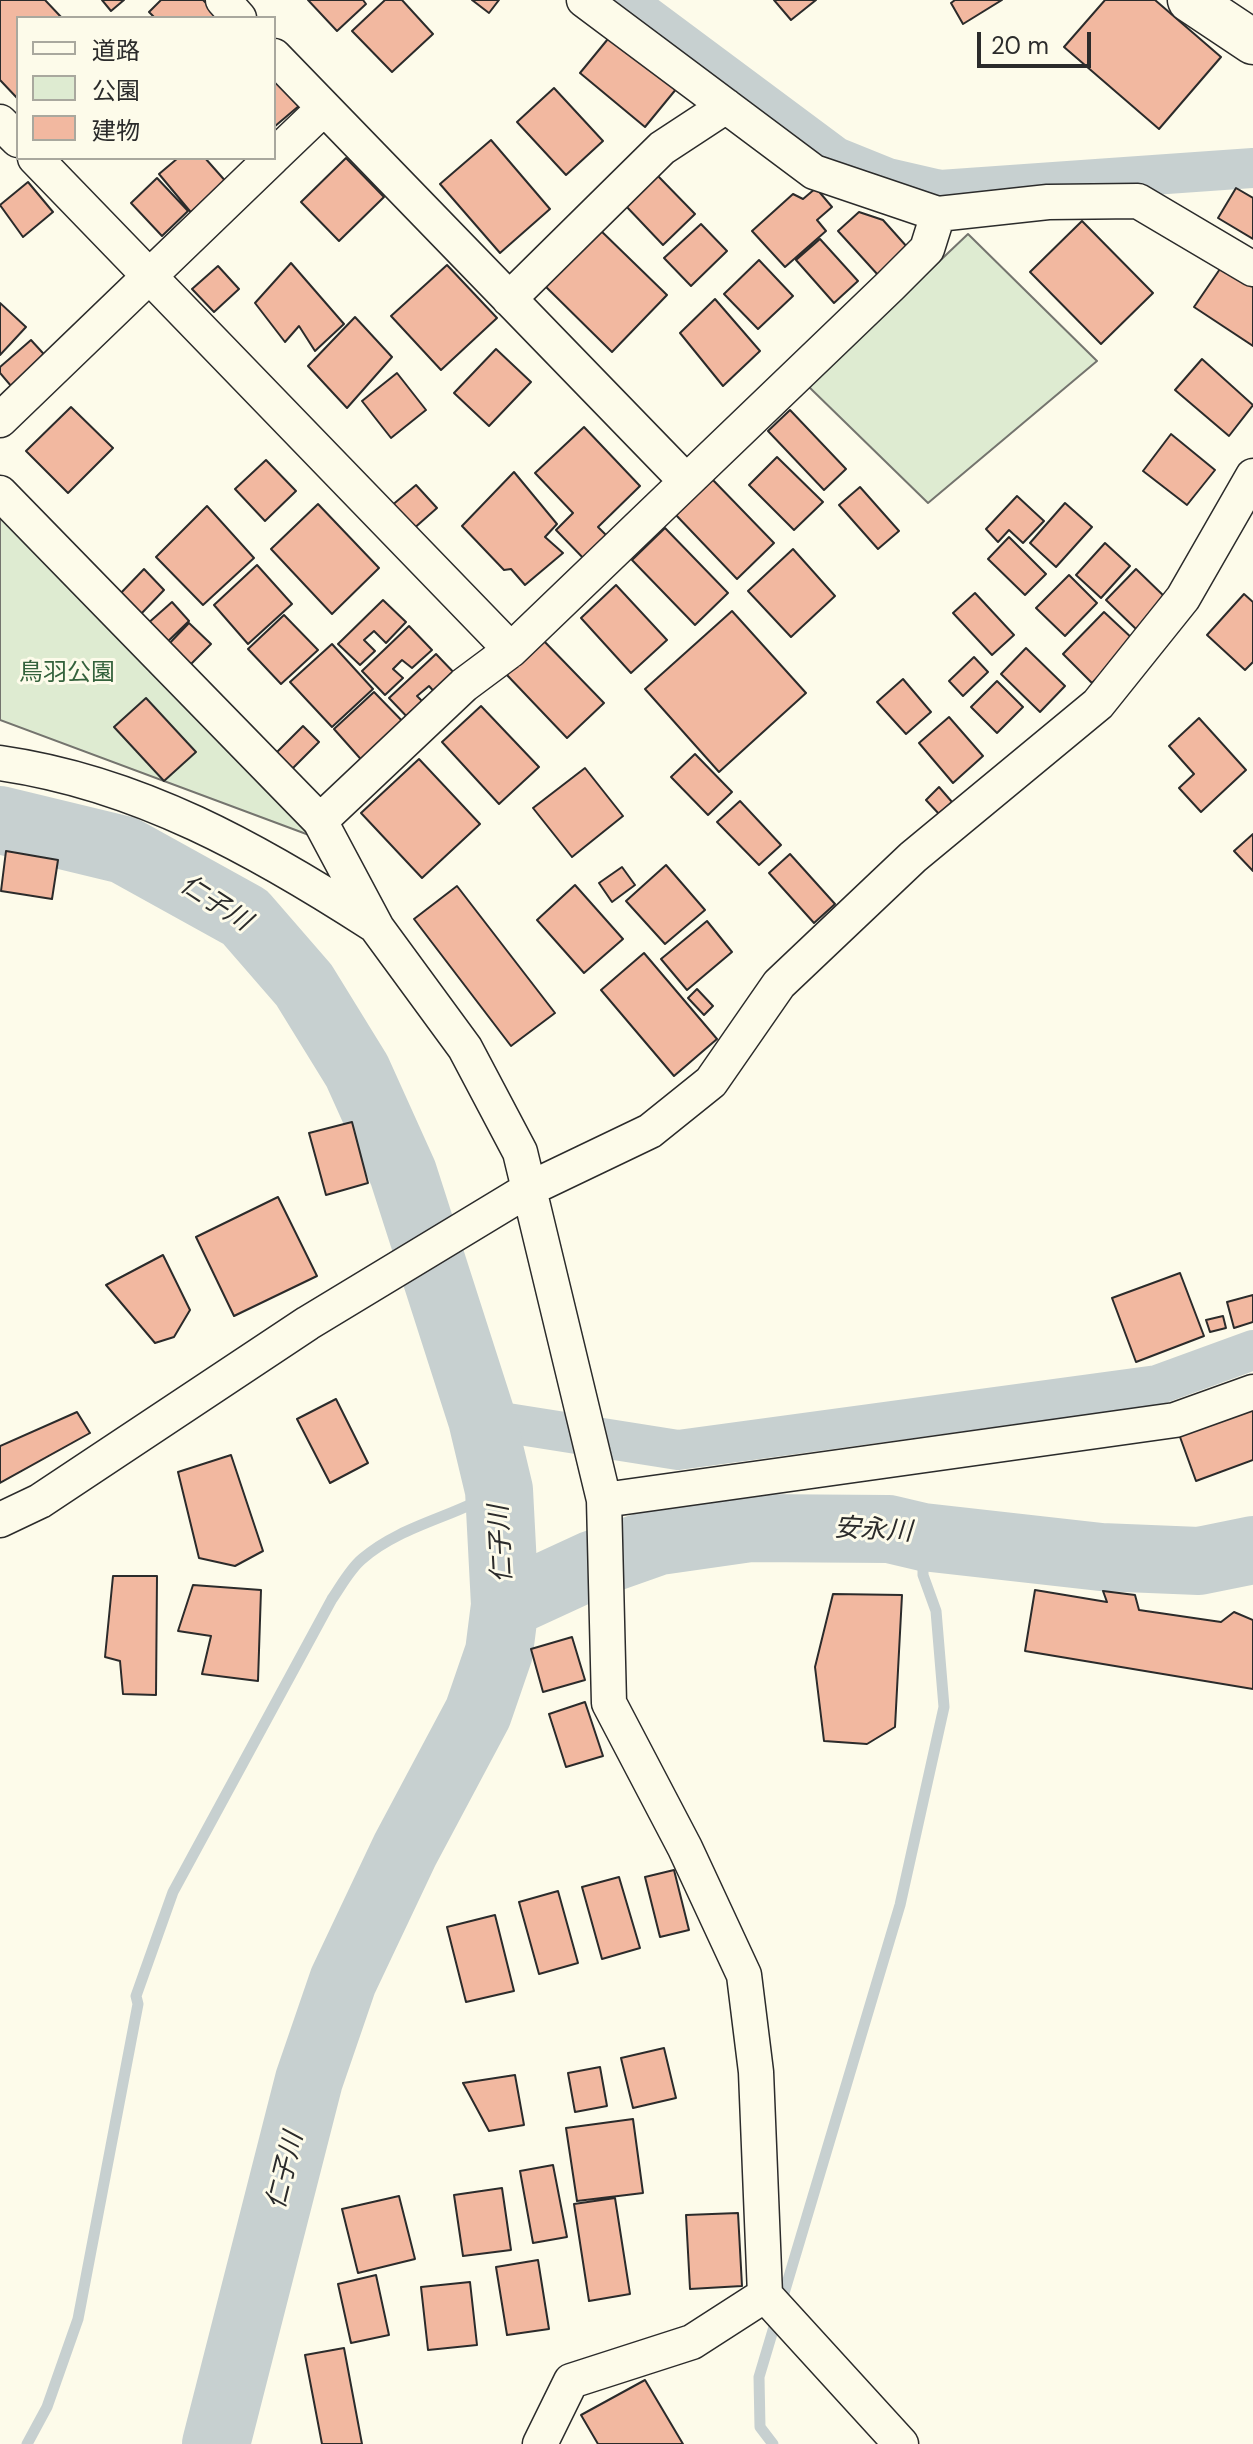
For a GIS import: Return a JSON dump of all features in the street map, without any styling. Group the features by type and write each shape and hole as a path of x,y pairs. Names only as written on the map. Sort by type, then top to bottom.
{"street":[{"path":"223,0 237,16"},
{"path":"584,0 814,172 938,214 1048,202 1138,201 1253,269"},
{"path":"1190,0 1253,42"},
{"path":"276,58 322,110 686,481"},
{"path":"509,299 662,148 726,106"},
{"path":"276,154 322,110"},
{"path":"0,122 16,138"},
{"path":"37,160 511,650"},
{"path":"0,420 270,160"},
{"path":"320,821 464,685 511,650 927,249 938,214"},
{"path":"0,1520 40,1501 308,1323 531,1188 650,1131 711,1082 779,984 913,857 1098,704 1183,598 1253,476"},
{"path":"0,493 320,821 377,928 465,1048 520,1152 604,1500 609,1703 685,1848 744,1975 756,2072 765,2295 901,2444"},
{"path":"0,763 43,769 179,814 281,865 377,928"},
{"path":"604,1500 1175,1420 1253,1392"},
{"path":"540,2444 571,2381 692,2342 765,2295"}],"green space":[{"path":"968,234 1097,361 928,503 808,386"},
{"name":"鳥羽公園","path":"0,507 317,838 0,720"}],"building":[{"path":"0,0 45,0 60,16 16,16 16,97 0,80"},
{"path":"102,0 124,0 111,11"},
{"path":"161,0 203,0 219,16 153,16 149,12"},
{"path":"308,0 363,0 366,4 337,31"},
{"path":"385,0 402,0 433,34 392,72 352,31"},
{"path":"472,0 499,0 489,13"},
{"path":"774,0 816,0 791,20"},
{"path":"955,0 1002,0 963,24 951,3"},
{"path":"1105,0 1155,0 1221,57 1159,129 1064,47"},
{"path":"612,34 677,88 645,127 580,73"},
{"path":"276,76 300,105 276,125"},
{"path":"554,88 603,141 566,175 517,122"},
{"path":"491,140 550,209 500,253 440,184"},
{"path":"346,158 384,197 339,241 301,202"},
{"path":"176,160 207,160 228,184 194,216 159,174"},
{"path":"657,175 695,214 663,245 625,205"},
{"path":"157,178 188,211 162,236 131,203"},
{"path":"28,182 53,212 23,237 0,205"},
{"path":"816,188 832,207 817,220 826,231 785,267 752,231 793,194 803,199"},
{"path":"1236,188 1253,198 1253,239 1218,218"},
{"path":"859,212 883,220 908,248 878,275 838,231"},
{"path":"1082,221 1153,293 1101,344 1030,272"},
{"path":"701,224 727,251 691,286 664,258"},
{"path":"597,227 667,295 612,352 542,283"},
{"path":"820,239 858,281 834,303 796,260"},
{"path":"759,260 793,296 758,329 724,294"},
{"path":"291,263 344,324 315,351 299,326 285,342 255,303"},
{"path":"447,265 497,318 441,370 391,316"},
{"path":"218,266 239,289 214,312 192,289"},
{"path":"1222,266 1253,287 1253,346 1194,307"},
{"path":"715,299 760,351 723,386 680,333"},
{"path":"0,303 26,327 0,355"},
{"path":"355,317 392,357 347,408 308,366"},
{"path":"31,340 51,362 17,393 0,373 0,367"},
{"path":"496,349 531,382 489,426 454,393"},
{"path":"1202,359 1253,405 1229,436 1175,390"},
{"path":"397,373 426,410 391,438 362,401"},
{"path":"71,407 113,448 68,493 26,451"},
{"path":"790,410 846,469 824,490 768,431"},
{"path":"584,427 640,486 598,527 610,539 587,562 556,530 573,513 535,473"},
{"path":"1171,434 1215,470 1187,505 1143,471"},
{"path":"777,457 823,502 794,530 749,485"},
{"path":"266,460 296,491 265,521 235,489"},
{"path":"514,472 557,524 545,537 563,553 525,585 511,569 504,570 462,526"},
{"path":"712,479 774,543 737,579 675,514"},
{"path":"416,485 437,508 411,531 390,507"},
{"path":"860,487 899,531 878,549 839,505"},
{"path":"1017,496 1044,521 1023,543 1009,530 998,542 986,529"},
{"path":"1065,503 1092,527 1056,567 1030,543"},
{"path":"318,504 379,568 332,614 271,549"},
{"path":"207,506 254,558 203,605 156,557"},
{"path":"665,528 728,593 695,625 632,560"},
{"path":"1009,537 1046,574 1025,595 988,559"},
{"path":"1105,543 1130,566 1101,598 1076,575"},
{"path":"793,549 835,596 791,637 748,591"},
{"path":"257,565 292,604 248,644 214,605"},
{"path":"144,569 164,590 140,615 119,595"},
{"path":"1136,569 1166,598 1136,629 1106,600"},
{"path":"1069,575 1097,603 1065,636 1036,608"},
{"path":"616,585 667,640 631,673 581,618"},
{"path":"975,593 1014,635 992,655 953,613"},
{"path":"1244,594 1253,602 1253,662 1245,670 1207,635"},
{"path":"383,600 406,622 386,643 374,631 364,640 375,651 360,665 338,644"},
{"path":"172,602 189,621 163,646 146,625"},
{"path":"732,611 806,693 719,772 645,689"},
{"path":"1104,612 1134,640 1092,683 1063,654"},
{"path":"284,615 318,650 281,684 248,649"},
{"path":"189,623 211,644 187,668 166,647"},
{"path":"409,626 432,650 412,668 402,660 393,669 403,678 385,695 362,671"},
{"path":"542,639 604,703 567,738 506,674"},
{"path":"332,644 373,689 332,727 290,682"},
{"path":"1026,648 1065,686 1040,712 1001,674"},
{"path":"436,654 459,678 439,697 429,686 417,696 428,707 412,722 389,698"},
{"path":"974,657 988,672 963,696 949,681"},
{"path":"903,679 931,712 906,734 877,702"},
{"path":"997,681 1023,707 997,733 971,707"},
{"path":"374,692 408,727 366,765 334,729"},
{"path":"146,698 196,752 164,781 114,727"},
{"path":"481,706 539,767 499,804 442,742"},
{"path":"949,717 983,756 953,783 919,743"},
{"path":"1199,718 1246,770 1201,812 1179,788 1194,774 1169,746"},
{"path":"303,726 319,742 289,772 273,756"},
{"path":"695,754 732,792 708,815 671,777"},
{"path":"419,759 480,824 422,878 361,813"},
{"path":"585,768 623,816 572,857 533,808"},
{"path":"939,787 952,802 939,814 926,800"},
{"path":"740,801 781,845 759,865 717,822"},
{"path":"1253,834 1253,871 1234,851"},
{"path":"6,851 58,860 52,899 1,891"},
{"path":"790,854 835,904 814,923 769,873"},
{"path":"666,865 705,910 665,944 626,901"},
{"path":"622,867 635,885 612,902 599,883"},
{"path":"575,885 623,939 584,973 537,920"},
{"path":"457,886 555,1013 511,1046 414,919"},
{"path":"707,921 732,952 687,990 661,959"},
{"path":"644,953 717,1039 674,1076 601,990"},
{"path":"697,989 713,1006 704,1015 688,998"},
{"path":"352,1122 368,1183 326,1195 309,1133"},
{"path":"278,1197 317,1276 234,1316 196,1237"},
{"path":"163,1255 190,1310 174,1337 155,1343 106,1285"},
{"path":"1180,1273 1204,1336 1136,1362 1112,1298"},
{"path":"1253,1295 1253,1322 1234,1328 1227,1302"},
{"path":"1223,1316 1226,1328 1210,1332 1206,1320"},
{"path":"1253,1398 1253,1460 1196,1481 1176,1426"},
{"path":"336,1399 368,1463 330,1483 297,1419"},
{"path":"77,1412 90,1433 0,1483 0,1446"},
{"path":"231,1455 263,1551 235,1566 199,1558 178,1472"},
{"path":"113,1576 157,1576 156,1695 123,1694 120,1661 105,1657"},
{"path":"193,1585 261,1590 258,1681 202,1674 211,1636 178,1631"},
{"path":"1035,1590 1107,1602 1103,1591 1135,1595 1139,1610 1221,1622 1234,1612 1253,1620 1253,1689 1025,1651"},
{"path":"833,1594 902,1595 895,1727 867,1744 824,1741 815,1667"},
{"path":"572,1637 585,1680 543,1692 531,1649"},
{"path":"585,1702 603,1756 566,1767 549,1714"},
{"path":"674,1870 689,1930 660,1937 645,1877"},
{"path":"619,1877 640,1948 602,1959 582,1887"},
{"path":"558,1891 578,1963 539,1974 519,1902"},
{"path":"495,1915 514,1991 466,2002 447,1927"},
{"path":"664,2048 676,2098 633,2108 621,2058"},
{"path":"600,2067 607,2106 575,2112 568,2073"},
{"path":"515,2075 524,2125 489,2131 463,2083"},
{"path":"633,2119 643,2193 577,2201 566,2128"},
{"path":"553,2165 567,2237 533,2243 520,2171"},
{"path":"502,2188 511,2250 463,2256 454,2195"},
{"path":"399,2196 415,2259 358,2273 342,2209"},
{"path":"615,2198 630,2294 589,2301 574,2204"},
{"path":"738,2213 742,2286 690,2289 686,2215"},
{"path":"538,2260 549,2329 507,2335 496,2267"},
{"path":"376,2275 389,2335 351,2343 338,2284"},
{"path":"470,2282 477,2345 428,2350 421,2287"},
{"path":"344,2348 362,2444 322,2444 305,2355"},
{"path":"645,2380 683,2444 598,2444 581,2415"}],"waterway":[{"path":"625,0 836,157 888,178 940,190 1253,168"},
{"name":"仁子川","path":"0,820 124,850 245,917 304,985 357,1071 403,1173 482,1419 499,1490 505,1605 499,1652 478,1713 405,1850 343,1981 309,2080 216,2444"},
{"path":"482,1419 678,1450 1157,1385 1253,1350"},
{"path":"27,2444 47,2407 78,2319 138,2004 136,1996 173,1892 332,1599 354,1568 377,1547 499,1490"},
{"name":"安永川","path":"505,1605 594,1564 659,1541 750,1528 889,1529 923,1537 1101,1557 1199,1561 1253,1550"},
{"path":"773,2444 760,2427 759,2377 900,1905 944,1707 936,1611 923,1575 923,1537"}]}
